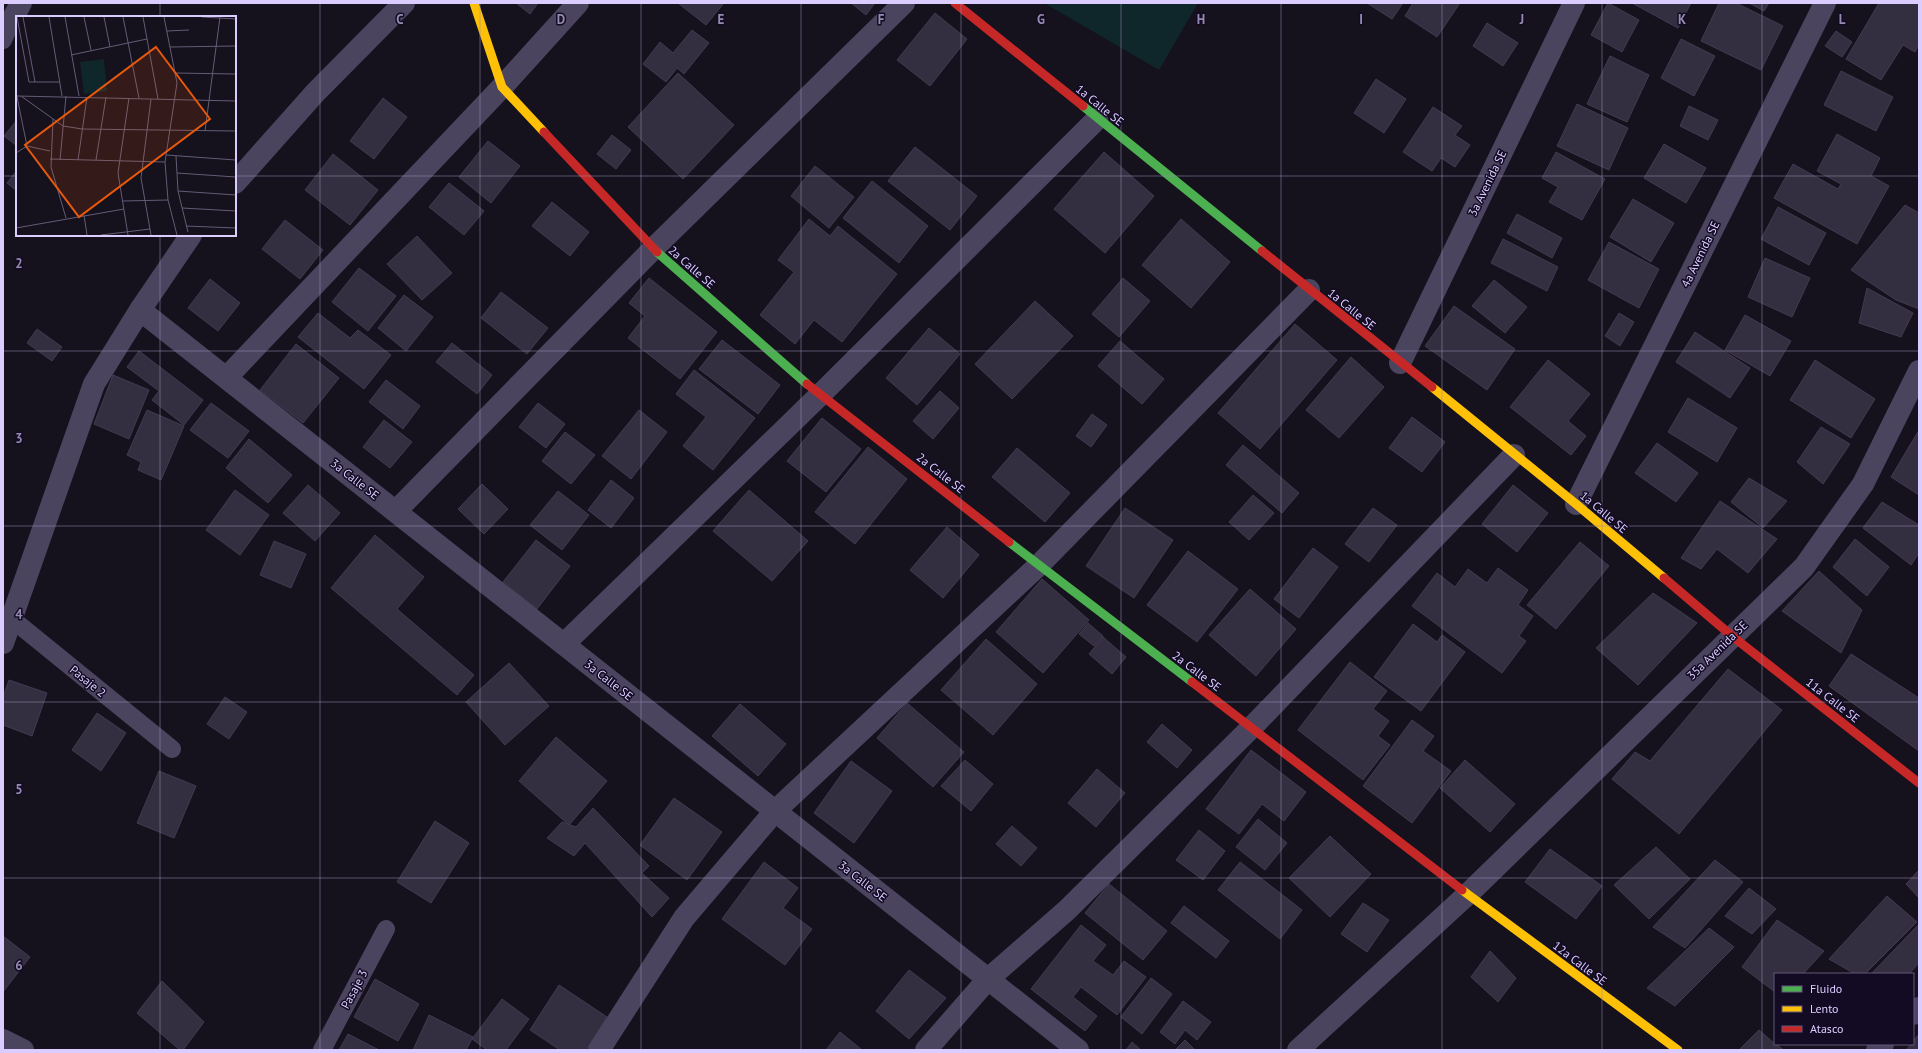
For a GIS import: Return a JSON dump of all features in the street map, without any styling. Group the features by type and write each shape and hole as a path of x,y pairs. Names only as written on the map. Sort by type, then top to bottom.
{"street":[{"path":"9,28 21,3"},
{"path":"236,182 315,93 404,3"},
{"name":"2a Calle SE","path":"474,3 502,87 652,249 820,394 1039,565 1468,894"},
{"path":"227,378 502,87 578,3"},
{"path":"396,512 652,249 904,3"},
{"name":"1a Calle SE","path":"954,3 1576,504 1732,636"},
{"name":"3a Avenida SE","path":"1400,363 1574,3"},
{"name":"4a Avenida SE","path":"1576,504 1825,3"},
{"path":"564,644 820,394 1097,119"},
{"path":"3,643 8,617 94,384 140,310 190,236"},
{"path":"598,1050 684,918 775,811 1039,565 1309,290"},
{"name":"3a Calle SE","path":"140,310 1078,1050"},
{"name":"35a Avenida SE","path":"1298,1050 1468,894 1804,567 1863,484 1917,381"},
{"path":"926,1050 988,979 1067,910 1252,727 1514,455"},
{"name":"11a Calle SE","path":"1732,636 1919,783"},
{"name":"12a Calle SE","path":"1468,894 1678,1050"},
{"path":"3,1040 23,1050"}],"lane":[{"name":"Pasaje 2","path":"8,617 172,750"},
{"name":"Pasaje 3","path":"322,1050 386,929"}],"green space":[{"path":"1044,3 1198,3 1159,70"}],"building":[{"path":"516,3 538,3 530,14"},
{"path":"678,3 724,3 706,25"},
{"path":"851,3 875,3 866,15"},
{"path":"1367,3 1403,3 1392,19"},
{"path":"1413,3 1460,3 1437,37 1405,16"},
{"path":"1608,3 1639,20 1622,52 1591,35"},
{"path":"1632,3 1691,3 1678,28"},
{"path":"1719,3 1736,3 1783,26 1761,70 1701,41"},
{"path":"1749,3 1769,3 1764,11"},
{"path":"1879,3 1919,3 1919,44 1915,52 1903,45 1881,80 1846,59"},
{"path":"935,13 967,39 930,86 897,60"},
{"path":"1487,23 1518,43 1503,66 1473,46"},
{"path":"692,30 709,43 684,74 677,68 666,82 643,64 660,42 673,53"},
{"path":"1836,31 1852,42 1842,57 1825,46"},
{"path":"1681,39 1715,56 1694,96 1661,78"},
{"path":"1610,56 1649,75 1627,122 1587,104"},
{"path":"1841,71 1893,97 1876,131 1824,105"},
{"path":"678,73 734,125 683,179 628,127"},
{"path":"1376,79 1406,99 1384,133 1354,113"},
{"path":"383,98 407,117 374,159 350,141"},
{"path":"1577,104 1628,128 1609,170 1557,146"},
{"path":"1689,106 1718,120 1708,140 1680,126"},
{"path":"1433,107 1462,126 1455,135 1470,145 1455,167 1441,158 1432,171 1403,152"},
{"path":"16,121 16,145 4,136"},
{"path":"1837,134 1880,158 1871,176 1889,186 1857,244 1774,198 1793,164 1838,189 1841,184 1817,171"},
{"path":"612,135 631,150 616,169 597,154"},
{"path":"488,141 520,166 491,203 459,177"},
{"path":"1664,144 1706,168 1686,203 1644,178"},
{"path":"915,147 977,196 950,230 888,181"},
{"path":"1104,152 1154,196 1105,253 1054,209"},
{"path":"1556,152 1605,179 1582,220 1549,202 1558,187 1542,178"},
{"path":"333,154 378,190 350,225 305,190"},
{"path":"815,166 854,197 829,228 791,196"},
{"path":"16,171 16,190 7,183"},
{"path":"872,181 928,226 899,263 843,218"},
{"path":"449,183 484,211 464,235 429,207"},
{"path":"1633,199 1674,223 1651,262 1610,237"},
{"path":"552,202 589,232 570,256 532,226"},
{"path":"1905,205 1919,213 1919,309 1896,300 1851,270"},
{"path":"1778,207 1826,233 1809,265 1761,239"},
{"path":"1517,214 1562,238 1552,258 1507,233"},
{"path":"809,219 830,236 838,226 897,274 842,342 814,320 795,344 760,315 794,272 778,260"},
{"path":"1181,219 1230,262 1191,308 1142,265"},
{"path":"285,220 323,250 300,279 262,249"},
{"path":"417,236 452,273 422,300 387,264"},
{"path":"1503,239 1558,267 1547,291 1491,263"},
{"path":"1609,242 1659,269 1639,308 1588,280"},
{"path":"1765,258 1810,278 1792,317 1748,297"},
{"path":"359,268 396,296 368,331 332,302"},
{"path":"649,278 717,332 680,379 628,338 645,316 629,303"},
{"path":"1123,278 1150,301 1119,337 1092,314"},
{"path":"210,279 240,303 218,331 188,308"},
{"path":"1494,280 1527,307 1505,333 1472,306"},
{"path":"1867,288 1913,313 1901,337 1859,323"},
{"path":"501,292 548,328 527,354 481,318"},
{"path":"404,295 433,317 406,351 378,328"},
{"path":"1035,301 1073,336 1012,399 975,364"},
{"path":"1454,306 1515,349 1487,390 1425,346"},
{"path":"318,313 350,338 358,330 391,355 364,389 298,337"},
{"path":"1619,313 1634,322 1620,346 1605,336"},
{"path":"1745,315 1791,341 1770,376 1725,350"},
{"path":"1295,324 1337,360 1260,449 1218,413"},
{"path":"929,328 960,354 917,405 886,378"},
{"path":"37,329 62,347 52,361 27,343"},
{"path":"1695,332 1750,368 1730,398 1676,362"},
{"path":"722,340 780,385 758,414 699,369"},
{"path":"1120,341 1164,379 1142,404 1098,366"},
{"path":"452,343 492,375 477,394 436,362"},
{"path":"296,344 339,378 303,423 260,390"},
{"path":"139,351 203,400 184,425 152,400 159,391 127,367"},
{"path":"1351,357 1384,387 1339,438 1306,410"},
{"path":"1548,360 1590,394 1568,421 1586,436 1571,455 1510,407"},
{"path":"1815,360 1875,399 1851,438 1790,400"},
{"path":"694,370 755,418 713,470 683,446 706,417 676,394"},
{"path":"113,375 149,390 129,439 94,424"},
{"path":"386,380 420,406 403,429 369,402"},
{"path":"940,391 959,408 933,439 913,421"},
{"path":"1688,398 1737,428 1717,462 1668,432"},
{"path":"211,403 249,431 228,458 190,430"},
{"path":"538,403 565,424 546,448 519,427"},
{"path":"147,410 184,426 161,480 138,470 141,462 127,455"},
{"path":"639,410 667,432 631,479 602,456"},
{"path":"1092,414 1107,425 1091,447 1076,436"},
{"path":"1412,417 1445,442 1422,472 1389,448"},
{"path":"822,418 861,449 826,492 787,461"},
{"path":"384,420 412,442 390,468 363,447"},
{"path":"1821,427 1850,444 1823,484 1797,462"},
{"path":"1919,430 1919,495 1891,477"},
{"path":"565,432 595,455 571,484 542,461"},
{"path":"249,439 292,475 268,503 226,468"},
{"path":"1657,443 1698,473 1676,502 1635,473"},
{"path":"1243,445 1299,493 1282,513 1226,465"},
{"path":"868,447 907,479 855,544 815,512"},
{"path":"1017,448 1070,493 1045,522 992,477"},
{"path":"1749,478 1787,501 1763,528 1731,502"},
{"path":"611,480 634,498 611,528 588,510"},
{"path":"482,484 508,509 484,534 458,509"},
{"path":"308,485 340,513 315,541 283,513"},
{"path":"1513,485 1548,513 1517,552 1482,524"},
{"path":"235,490 269,515 240,555 206,530"},
{"path":"749,490 808,541 772,581 713,531"},
{"path":"558,491 589,515 562,550 530,525"},
{"path":"1253,495 1274,513 1249,540 1229,522"},
{"path":"1720,501 1777,539 1748,573 1717,549 1701,569 1681,558"},
{"path":"1882,502 1919,525 1919,553 1911,565 1863,528"},
{"path":"1125,508 1173,540 1134,598 1086,566"},
{"path":"1373,508 1397,525 1369,562 1345,544"},
{"path":"947,527 979,555 943,598 910,570"},
{"path":"375,535 424,577 397,609 474,675 457,695 331,588"},
{"path":"1855,539 1889,567 1867,596 1833,567"},
{"path":"536,540 570,566 537,609 503,582"},
{"path":"274,541 306,554 291,588 260,575"},
{"path":"1580,542 1609,566 1556,629 1527,605"},
{"path":"1313,548 1338,567 1299,618 1274,599"},
{"path":"1188,551 1238,589 1197,642 1147,605"},
{"path":"1498,568 1528,590 1518,605 1533,616 1519,636 1526,641 1502,673 1412,606 1437,573 1455,587 1468,569 1487,583"},
{"path":"1819,571 1862,610 1841,653 1782,611"},
{"path":"1042,579 1089,620 1043,673 996,632"},
{"path":"1250,589 1296,629 1256,676 1209,635"},
{"path":"1653,593 1697,623 1638,685 1596,648"},
{"path":"1088,623 1103,636 1094,646 1079,634"},
{"path":"1413,624 1437,642 1442,635 1465,652 1421,711 1374,677"},
{"path":"1103,637 1126,657 1112,674 1089,654"},
{"path":"986,639 1037,684 993,735 941,690"},
{"path":"1851,654 1919,698 1919,751 1829,686"},
{"path":"1350,662 1387,691 1373,709 1389,721 1378,736 1390,745 1363,780 1298,730"},
{"path":"509,663 549,706 505,745 466,702"},
{"path":"1728,669 1782,710 1679,834 1612,779 1635,752 1650,761"},
{"path":"9,680 47,693 32,736 3,725 3,697"},
{"path":"225,697 247,712 229,739 207,724"},
{"path":"907,703 964,752 933,787 877,738"},
{"path":"740,704 786,744 758,776 712,736"},
{"path":"97,713 126,733 101,771 72,750"},
{"path":"1412,720 1434,736 1423,751 1451,771 1412,823 1363,786"},
{"path":"1162,724 1192,750 1177,768 1147,742"},
{"path":"556,737 607,781 569,825 519,781"},
{"path":"1251,750 1306,792 1284,821 1262,804 1239,834 1206,809"},
{"path":"965,760 993,784 971,811 941,786"},
{"path":"1465,760 1515,804 1490,832 1440,788"},
{"path":"851,761 892,791 854,843 814,813"},
{"path":"1097,769 1125,793 1096,827 1068,803"},
{"path":"159,771 196,786 174,838 137,823"},
{"path":"674,798 722,832 687,880 640,845"},
{"path":"593,808 649,866 642,873 669,898 652,917 585,843 574,856 547,838 562,822 576,827"},
{"path":"1258,819 1287,843 1265,870 1236,847"},
{"path":"435,821 469,843 431,903 397,882"},
{"path":"1012,826 1037,848 1021,866 996,844"},
{"path":"1199,830 1225,851 1203,880 1176,860"},
{"path":"1330,836 1371,874 1330,917 1289,878"},
{"path":"1656,847 1690,879 1649,919 1614,885"},
{"path":"1550,849 1602,886 1576,919 1525,882"},
{"path":"1715,860 1743,882 1685,948 1653,927"},
{"path":"764,862 798,888 783,908 812,929 785,965 722,919"},
{"path":"1240,862 1302,910 1280,939 1218,890"},
{"path":"1919,870 1919,898 1906,884"},
{"path":"1109,884 1167,931 1143,960 1085,913"},
{"path":"1749,888 1776,909 1752,934 1725,916"},
{"path":"1887,896 1917,922 1866,973 1853,973 1829,959"},
{"path":"1363,903 1389,920 1367,952 1341,934"},
{"path":"1184,906 1229,941 1216,958 1171,923"},
{"path":"1777,920 1824,951 1804,973 1774,973 1774,991 1742,967"},
{"path":"1919,924 1919,963 1910,973 1872,973"},
{"path":"1081,925 1106,945 1093,961 1113,975 1124,961 1146,977 1117,1015 1081,987 1073,997 1097,1016 1085,1031 1031,989"},
{"path":"1709,928 1734,947 1675,1006 1647,988"},
{"path":"3,936 30,957 3,992"},
{"path":"1490,951 1516,978 1498,1002 1471,977"},
{"path":"909,970 946,998 909,1039 876,1011"},
{"path":"1151,978 1172,994 1142,1034 1121,1017"},
{"path":"375,979 419,1004 398,1041 354,1017"},
{"path":"162,981 204,1022 183,1050 180,1050 137,1013"},
{"path":"559,985 607,1017 586,1050 560,1050 530,1030"},
{"path":"502,999 529,1019 506,1050 487,1050 472,1039"},
{"path":"1183,1001 1211,1022 1197,1040 1185,1030 1175,1044 1160,1032"},
{"path":"429,1015 473,1037 466,1050 413,1050"},
{"path":"1759,1030 1774,1043 1774,1045 1784,1050 1739,1050"},
{"path":"840,1032 862,1050 826,1050"},
{"path":"348,1034 379,1050 339,1050"},
{"path":"1919,1034 1919,1050 1906,1050 1910,1045 1914,1045 1914,1040"},
{"path":"1185,1040 1195,1050 1175,1050"},
{"path":"1132,1042 1141,1050 1126,1050"}],"traffic: fast":[{"path":"1083,106 1262,251"},
{"path":"657,252 807,384"},
{"path":"1009,542 1192,682"}],"traffic: slow":[{"path":"474,3 502,87 544,132"},
{"path":"1432,387 1664,578"},
{"path":"1462,890 1678,1050"}],"traffic: jam":[{"path":"955,3 1083,106"},
{"path":"544,132 657,252"},
{"path":"1262,251 1432,387"},
{"path":"807,384 1009,542"},
{"path":"1664,578 1732,636 1919,783"},
{"path":"1192,682 1462,890"}]}
